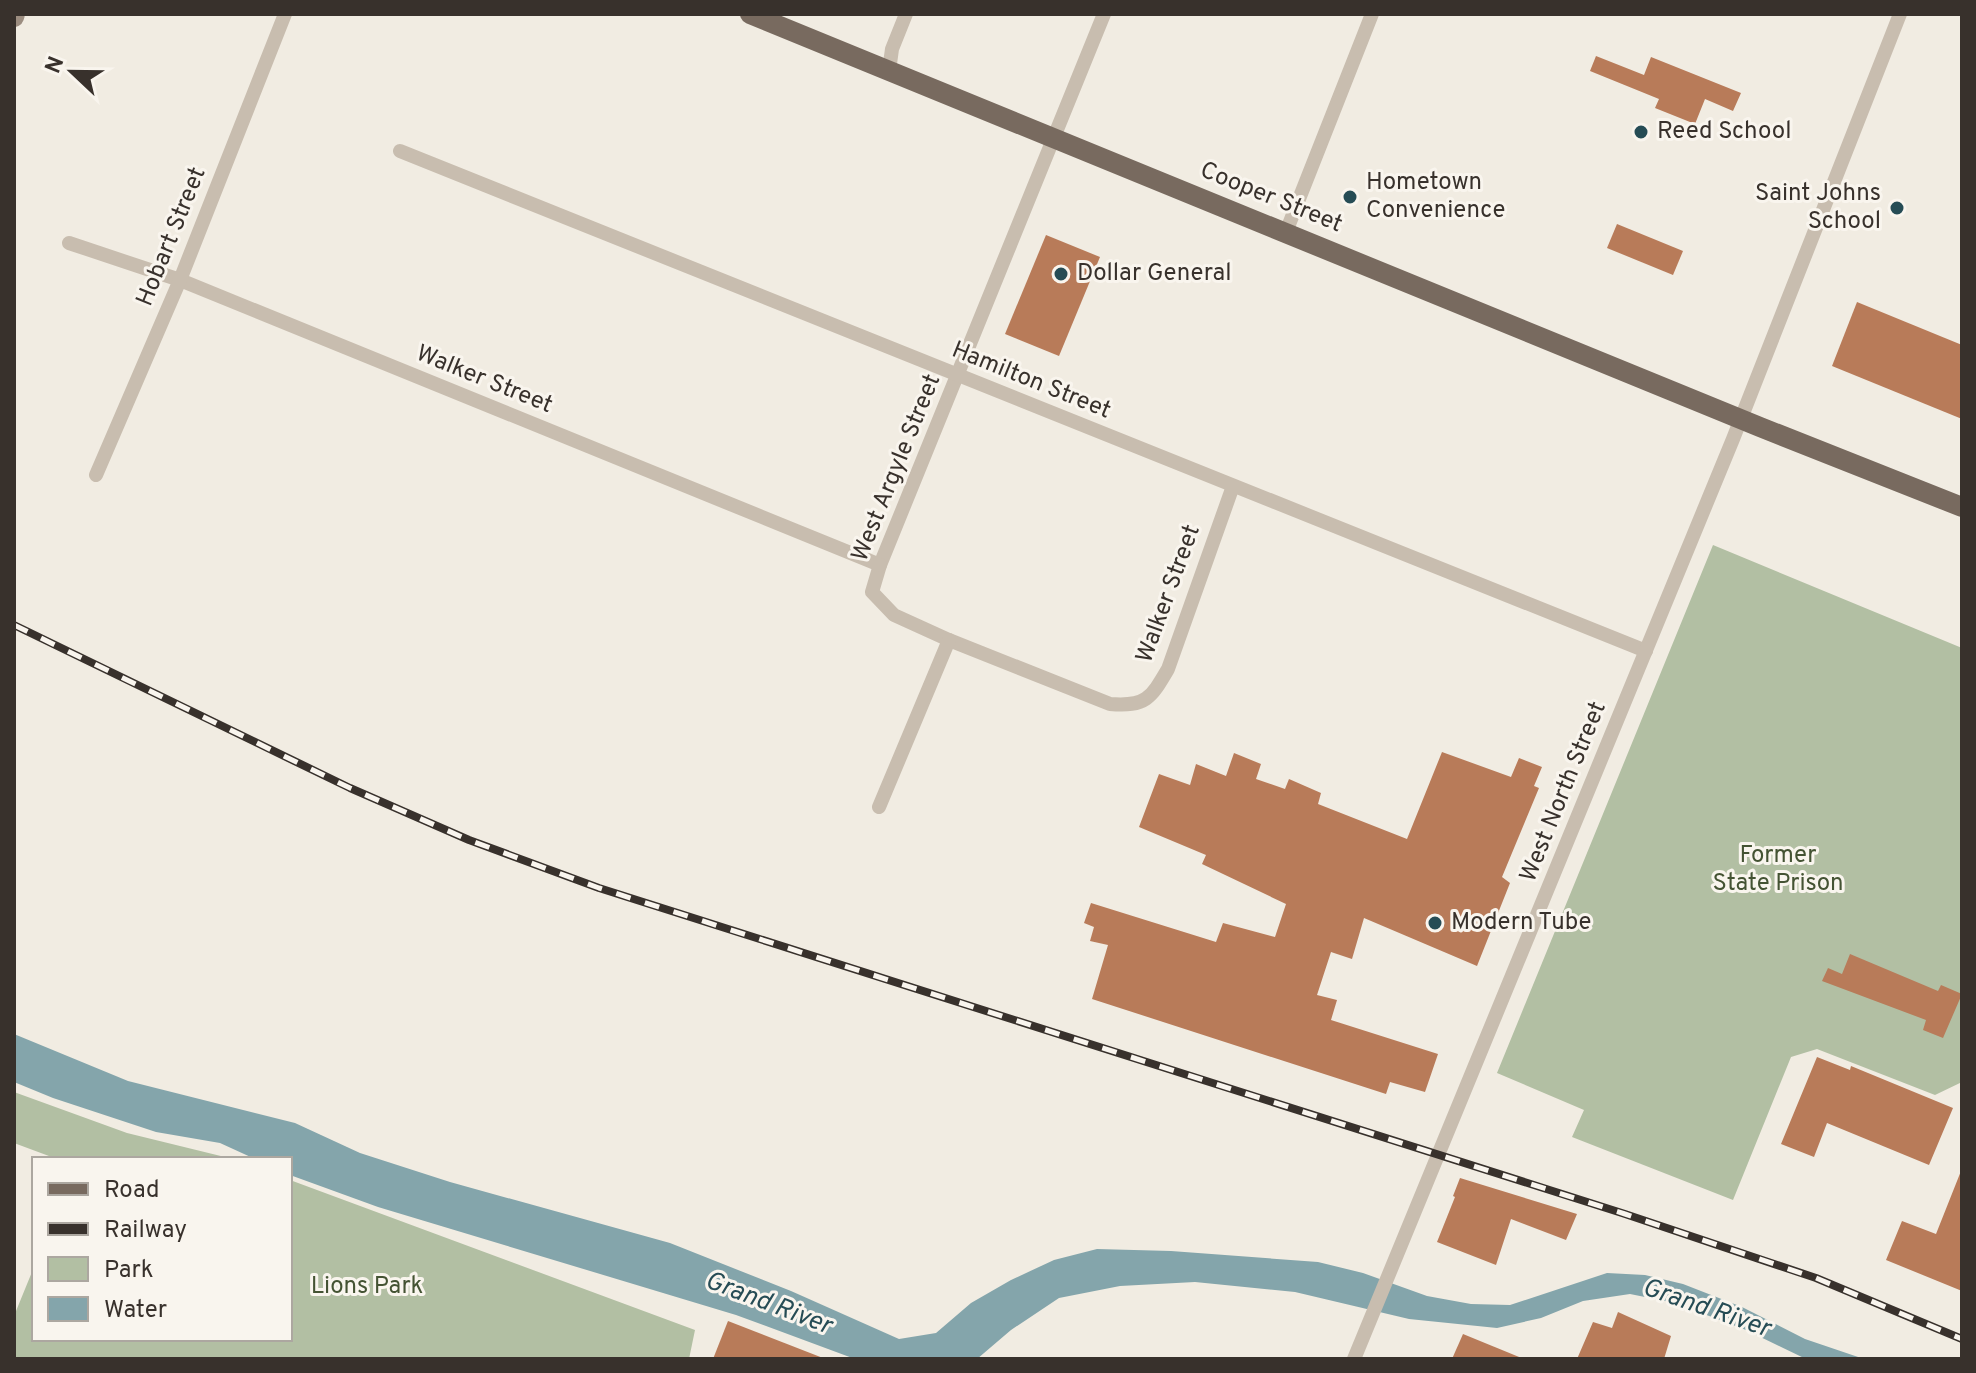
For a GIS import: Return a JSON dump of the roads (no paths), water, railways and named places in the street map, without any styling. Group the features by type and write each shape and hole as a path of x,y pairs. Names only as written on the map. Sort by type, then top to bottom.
{"main road":[{"name":"Cooper Street","path":"752,14 1962,507"}],"street":[{"name":"Hobart Street","path":"96,475 180,280 285,14"},
{"path":"889,71 892,49 906,14"},
{"name":"West Argyle Street","path":"872,592 880,565 1104,14"},
{"path":"1286,232 1372,14"},
{"name":"West North Street","path":"1354,1359 1741,419 1900,14"},
{"name":"Hamilton Street","path":"400,151 1646,651"},
{"name":"Walker Street","path":"69,243 180,280 880,565"},
{"name":"Walker Street","path":"872,592 894,615 949,640 1110,704 1130,706 1142,703 1157,688 1168,669 1233,486"},
{"path":"879,807 949,640"}],"water":[{"name":"Grand River","path":"14,1034 128,1081 295,1123 360,1153 450,1182 670,1243 791,1291 899,1339 936,1333 971,1303 1011,1280 1054,1260 1097,1249 1318,1262 1363,1273 1427,1296 1471,1304 1510,1305 1607,1273 1645,1275 1683,1284 1742,1307 1805,1339 1864,1359 1806,1359 1746,1330 1675,1303 1630,1294 1583,1301 1541,1318 1497,1328 1409,1319 1295,1292 1195,1282 1120,1286 1059,1298 1011,1330 977,1359 855,1359 736,1315 378,1207 292,1176 292,1157 251,1157 220,1143 156,1132 14,1082"}],"railway":[{"path":"14,625 350,788 469,840 599,888 1625,1214 1816,1278 1962,1339"}],"place":[{"name":"Reed School","path":"1641,132"},
{"name":"Hometown Convenience","path":"1350,197"},
{"name":"Saint Johns School","path":"1897,208"},
{"name":"Dollar General","path":"1061,274"},
{"name":"Modern Tube","path":"1435,923"}],"park label":[{"name":"Former State Prison","path":"1778,870"},
{"name":"Lions Park","path":"367,1287"}]}
